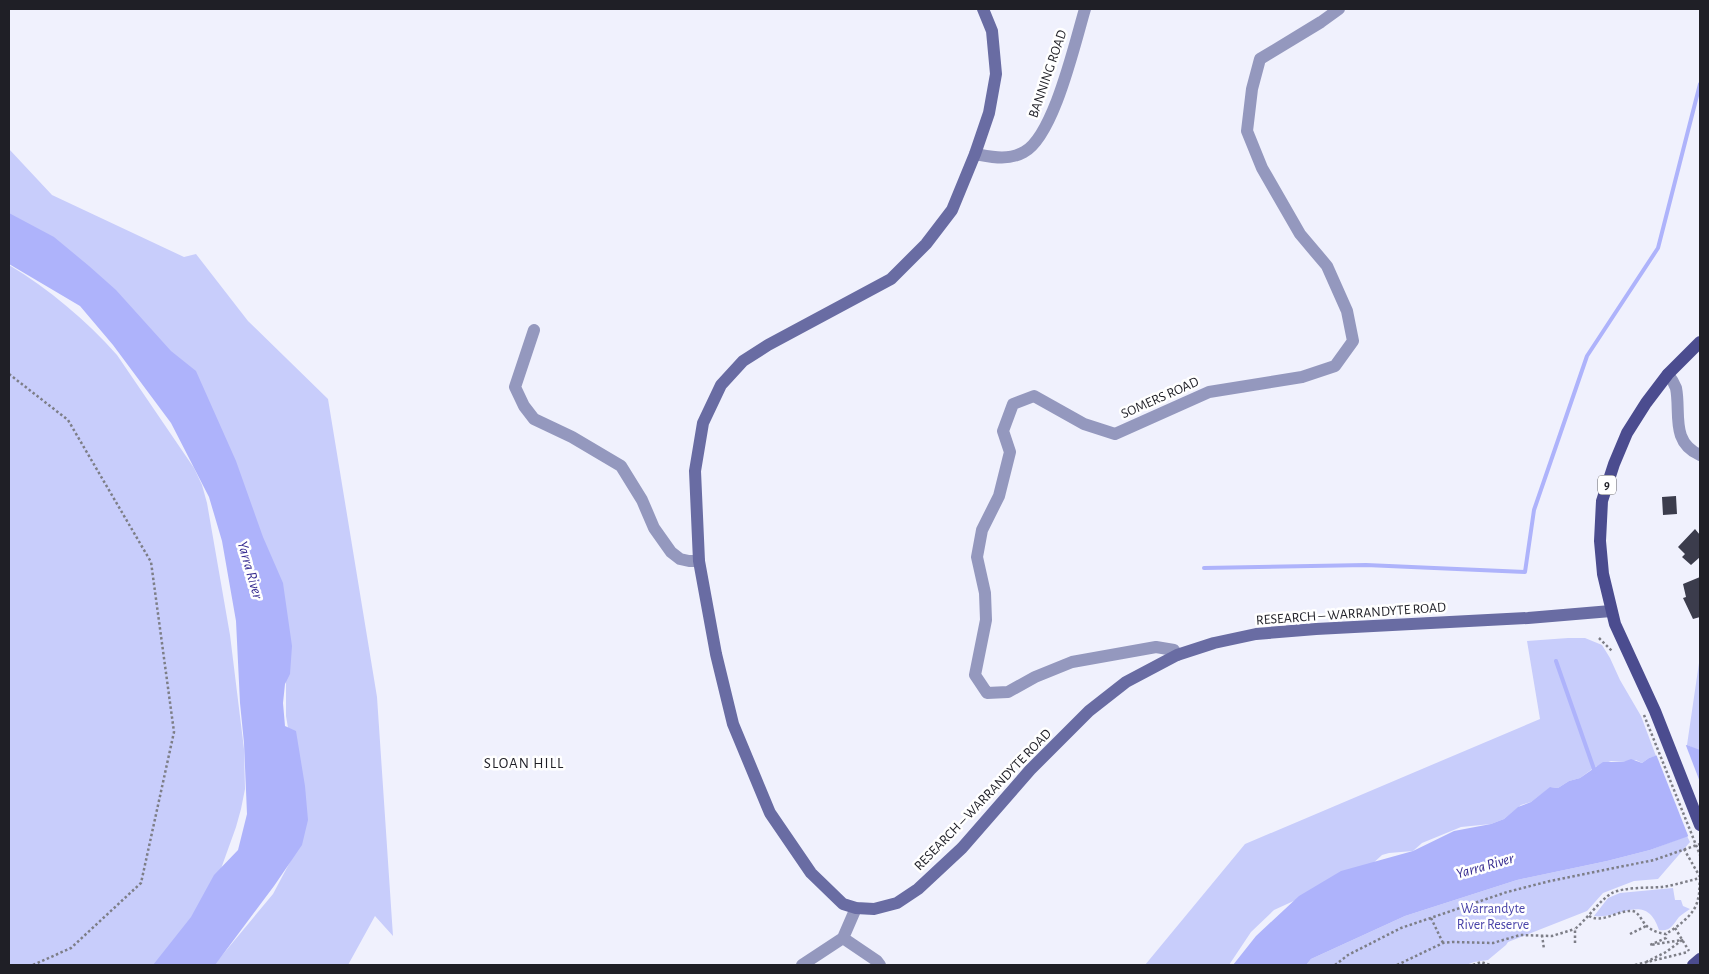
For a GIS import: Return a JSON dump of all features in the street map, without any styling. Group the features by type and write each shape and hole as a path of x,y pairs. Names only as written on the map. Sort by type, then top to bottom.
{"main road":[{"path":"856,908 843,904 811,873 770,813 733,724 716,654 699,561 695,471 703,423 721,385 743,361 768,345 891,279 926,244 952,210 975,154 989,113 996,74 992,31 983,9"},
{"name":"9","path":"1700,342 1668,374 1627,433 1602,500 1600,540 1603,574 1615,624 1649,713 1700,825"},
{"name":"RESEARCH – WARRANDYTE ROAD","path":"856,908 874,909 897,903 918,889 962,848 1030,770 1089,711 1126,682 1177,655 1214,643 1256,634 1611,611"},
{"path":"1693,965 1697,954"}],"street":[{"name":"BANNING ROAD","path":"975,154 995,158 1008,158 1025,152 1040,138 1051,118 1085,9"},
{"name":"SOMERS ROAD","path":"1177,655 1174,650 1156,648 1072,662 1008,692 987,693 975,675 986,620 984,593 976,557 982,530 999,496 1010,452 1003,431 1013,404 1034,396 1084,424 1115,434 1209,392 1302,376 1335,366 1353,341 1347,311 1327,266 1300,234 1262,168 1247,132 1252,89 1260,59 1339,9"},
{"path":"534,330 514,387 524,406 534,419 572,437 620,466 642,500 654,528 671,552 680,559 699,561"},
{"path":"1668,374 1676,388 1677,424 1682,438 1689,447 1700,455"},
{"path":"802,965 843,938 856,908"},
{"path":"843,938 878,961 880,965"}],"path":[{"path":"9,374 68,420 151,562 174,732 140,883 72,948 34,965"},
{"path":"1649,713 1700,855"},
{"path":"1335,965 1348,955 1401,928 1506,892 1654,860 1700,844"},
{"path":"1682,940 1650,945 1666,938 1666,934 1684,921 1696,906 1700,878 1684,849"},
{"path":"1397,965 1443,943 1493,943 1520,935 1552,936 1575,929 1601,901 1612,893 1621,890 1664,886 1700,878"},
{"path":"1589,916 1603,918 1632,911 1638,914 1646,926 1654,932 1666,934"},
{"path":"1431,918 1443,943"},
{"path":"1630,934 1646,926"},
{"path":"1675,928 1689,951"},
{"path":"1575,929 1575,943"},
{"path":"1542,935 1544,949"},
{"path":"1646,962 1666,952 1682,940"},
{"path":"1635,965 1689,951 1697,954"},
{"path":"1472,965 1481,962 1490,965"}],"green space":[{"path":"9,149 52,195 184,257 196,254 248,321 328,399 377,697 393,936 375,916 348,965 214,965 273,894 305,829 286,716 286,680 236,476 9,224"},
{"path":"9,265 38,284 66,306 117,355 194,468 202,485 207,503 230,635 244,749 245,789 236,827 213,891 161,965 9,965"},
{"path":"1585,638 1602,645 1641,716 1656,756 1642,763 1636,760 1611,761 1595,767 1580,778 1569,781 1558,788 1551,787 1531,802 1521,805 1504,819 1491,824 1461,827 1422,843 1413,851 1382,855 1370,866 1274,910 1251,932 1229,965 1145,965 1245,844 1540,719 1527,641"},
{"path":"1700,656 1700,750 1698,750 1687,745"},
{"name":"Warrandyte River Reserve","path":"1687,836 1690,842 1658,879 1634,881 1603,893 1587,911 1508,942 1488,960 1466,965 1306,965 1311,959 1405,916 1517,880 1650,850"},
{"path":"1673,888 1675,900 1681,900 1683,906 1690,909 1666,930 1659,930 1654,918 1640,909 1604,916 1594,916 1608,898 1620,893"}],"water":[{"name":"Yarra River","path":"9,213 54,237 89,266 116,290 171,351 196,371 236,461 263,537 283,583 292,646 290,674 285,684 283,703 285,726 296,731 305,786 308,820 302,845 215,965 153,965 191,917 214,875 238,850 247,814 236,621 222,541 209,497 171,423 113,345 80,306 9,264"},
{"name":"Yarra River","path":"1687,745 1700,750 1700,832 1650,850 1517,880 1405,916 1311,959 1306,965 1233,965 1256,936 1299,896 1341,871 1413,851 1454,831 1491,824 1504,819 1518,807 1531,802 1550,787 1558,788 1569,781 1580,778 1603,762 1623,762 1631,759 1642,763 1649,758"}],"pier":[{"path":"1685,743 1700,782 1700,835 1689,838 1656,754"}],"building":[{"path":"1676,496 1677,514 1663,515 1662,497"},
{"path":"1695,529 1700,535 1700,557 1691,565 1682,557 1685,554 1678,547"},
{"path":"1700,577 1700,617 1693,619 1683,598 1686,597 1683,584"}],"waterway":[{"path":"1204,568 1366,565 1525,572 1534,510 1587,356 1658,248 1700,84"},
{"path":"1556,661 1595,772"}],"district":[{"name":"SLOAN HILL","path":"524,763"}]}
